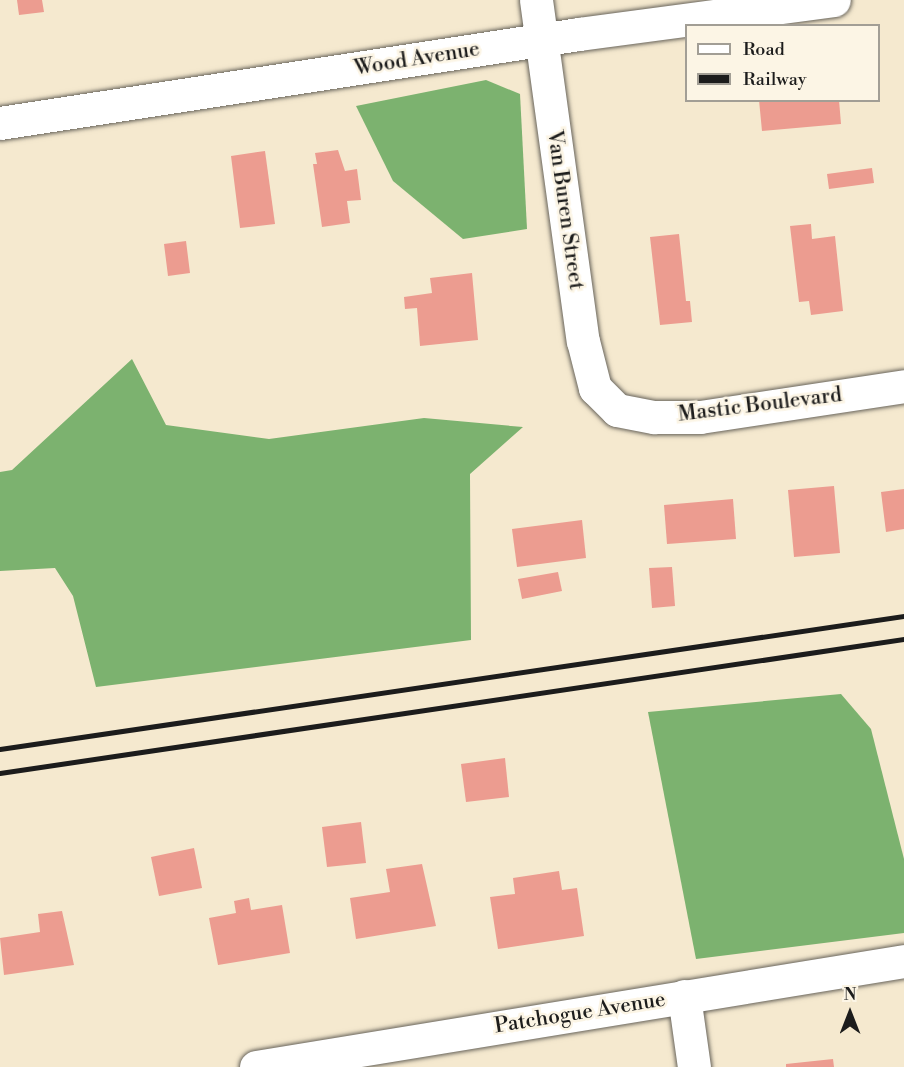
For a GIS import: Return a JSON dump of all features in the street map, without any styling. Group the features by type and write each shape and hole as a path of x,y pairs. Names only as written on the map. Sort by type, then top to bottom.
{"street":[{"name":"Van Buren Street","path":"536,0 583,341 595,388 617,410"},
{"name":"Wood Avenue","path":"0,123 542,40 834,0"},
{"name":"Mastic Boulevard","path":"617,410 654,417 700,417 904,386"},
{"name":"Patchogue Avenue","path":"256,1067 904,961"},
{"path":"684,996 694,1067"}],"green space":[{"path":"486,80 520,94 527,229 463,239 393,181 356,106"},
{"path":"132,359 166,425 269,439 424,418 523,427 470,474 471,640 96,687 73,596 55,568 0,571 0,472 12,470"},
{"path":"841,694 871,729 904,859 904,933 696,959 648,712"}],"building":[{"path":"17,0 42,0 44,12 19,15"},
{"path":"759,102 839,102 841,124 762,131"},
{"path":"338,150 345,171 357,169 361,200 347,201 350,223 322,227 313,164 317,164 315,153"},
{"path":"265,151 275,224 240,228 231,156"},
{"path":"872,168 874,183 829,189 827,174"},
{"path":"811,224 812,239 835,236 843,311 811,315 809,301 799,302 790,226"},
{"path":"679,234 686,301 690,301 692,322 660,325 650,237"},
{"path":"186,241 190,273 168,276 164,244"},
{"path":"472,273 478,340 420,346 417,308 405,309 404,297 432,293 430,278"},
{"path":"834,486 840,553 794,557 788,490"},
{"path":"904,489 904,529 886,532 881,492"},
{"path":"733,499 736,539 667,544 664,505"},
{"path":"582,520 586,558 517,567 512,529"},
{"path":"672,567 675,606 652,608 649,568"},
{"path":"558,572 562,591 522,599 518,579"},
{"path":"505,758 509,797 466,802 461,764"},
{"path":"361,822 366,863 327,867 322,827"},
{"path":"194,848 202,888 159,896 151,857"},
{"path":"422,864 436,926 356,939 350,898 390,892 386,869"},
{"path":"559,871 562,890 577,888 584,936 498,949 490,897 515,894 513,878"},
{"path":"249,898 251,910 282,905 290,953 218,965 209,918 236,913 234,901"},
{"path":"62,911 74,965 4,975 0,938 40,932 38,914"},
{"path":"833,1059 834,1067 786,1067 786,1064"}],"railway":[{"path":"0,749 904,616"},
{"path":"0,773 904,639"}]}
